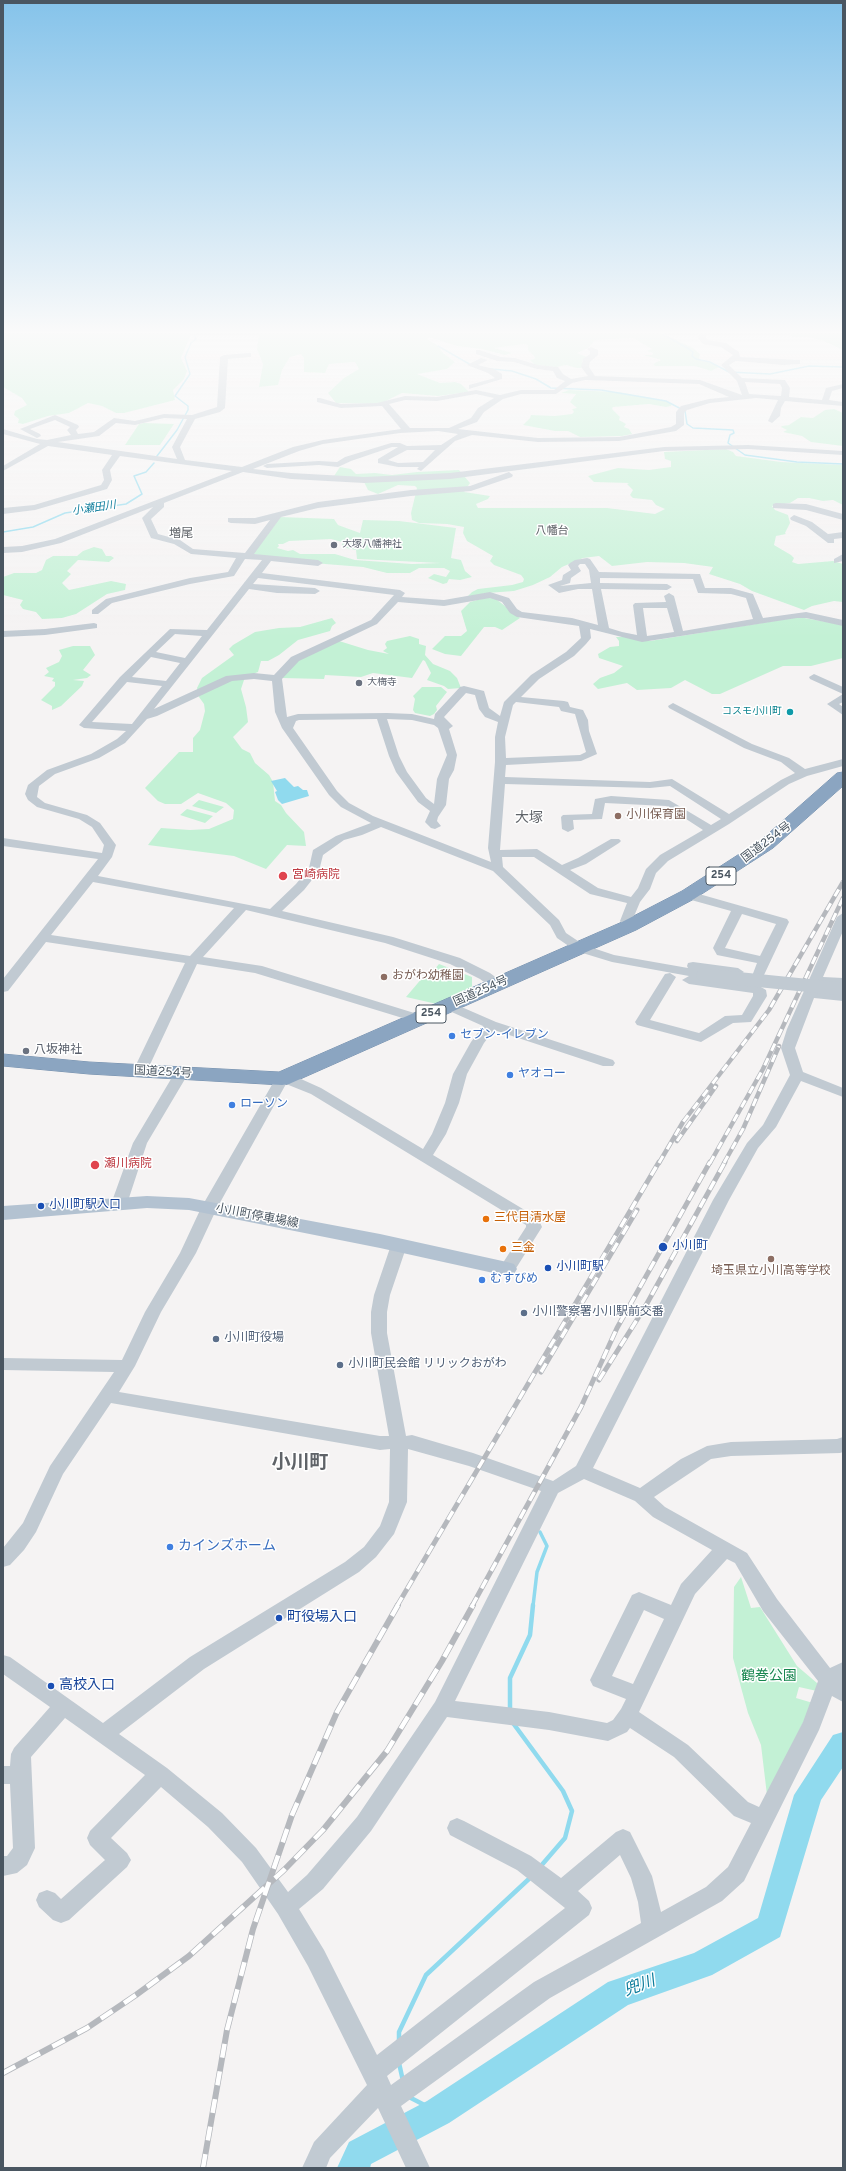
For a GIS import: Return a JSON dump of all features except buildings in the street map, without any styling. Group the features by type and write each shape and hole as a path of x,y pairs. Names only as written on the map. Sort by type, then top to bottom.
{"highway":[{"name":"国道254号","path":"3,1060 181,1074 282,1079 629,926 688,895 768,843 843,777"}],"main road":[{"name":"小川町停車場線","path":"3,1213 119,1204 168,1202 209,1208 398,1245 507,1269"}],"street":[{"path":"21,435 50,442 118,453 242,470 325,479 385,480 450,476 566,462 588,461 593,457 664,449 748,447 843,453"},
{"path":"37,435 50,442"},
{"path":"3,470 50,442 83,435"},
{"path":"182,435 176,447 182,462"},
{"path":"3,550 22,549 58,541 307,445 372,435"},
{"path":"405,448 386,457 382,462 423,467 432,456 457,436 467,435"},
{"path":"498,435 538,440 613,439 635,435"},
{"path":"664,449 656,442 668,435"},
{"path":"256,465 338,465 348,459 383,446 397,445 405,448 442,447"},
{"path":"3,511 35,507 104,487 108,480 106,470 118,453"},
{"path":"386,457 432,456"},
{"path":"113,462 136,459"},
{"path":"231,520 255,521 318,505 411,493 472,488 507,476 566,462"},
{"path":"166,500 146,518 154,536 177,542 191,551 318,563"},
{"path":"776,506 795,506 819,510 843,517"},
{"path":"819,510 797,519 829,539 843,535"},
{"path":"95,612 109,601 190,581 231,574 278,515"},
{"path":"3,988 91,878 106,857 110,845 96,825 83,817 41,805 32,798 32,789 44,776 95,756 121,741 135,727 269,558"},
{"path":"604,630 596,586 596,575 587,561 578,562 574,565 576,571 566,577 567,581 553,585 559,590 578,586 596,586 667,587"},
{"path":"254,575 312,588"},
{"path":"596,575 697,576 701,591 731,591 750,596 759,621"},
{"path":"665,576 679,634"},
{"path":"246,586 282,590 312,588 400,592 396,599 374,622 295,659 277,678 280,712 287,728 337,797 354,810 380,823 431,841 496,868 555,923 561,935 580,948 612,958 703,975 843,989"},
{"path":"396,599 444,603 490,595 506,600 513,611 520,615 567,620 621,635 642,639 806,615 843,623"},
{"path":"642,639 638,605 672,605"},
{"path":"496,868 498,864 494,848 501,762 500,737 508,704 540,673 570,654 583,642 586,638 584,624"},
{"path":"3,634 45,632 94,626"},
{"path":"135,727 84,725 124,679 174,631 210,633"},
{"path":"149,654 187,661"},
{"path":"142,717 153,714 230,678 248,676 277,678"},
{"path":"814,677 843,691"},
{"path":"124,679 168,684"},
{"path":"431,841 435,826 445,805 448,780 454,771 457,755 448,726 438,720 439,716 464,689 480,693 484,709 489,715 493,718 503,720"},
{"path":"843,697 832,704 843,712"},
{"path":"501,762 581,758 592,754 584,731 583,720 579,712 566,709 564,704 513,699"},
{"path":"673,706 748,746 785,760 803,773"},
{"path":"287,728 290,726 290,721 293,717 381,716 419,718 438,723 443,728 452,755 448,770 443,779 440,805 431,822 435,826"},
{"path":"381,716 394,756 402,772 422,800 436,810"},
{"path":"629,926 626,921 634,901 644,888 650,872 664,858 728,819 773,789 803,773 830,767 843,762"},
{"path":"500,780 650,785 672,782 728,819"},
{"path":"568,829 567,817 598,817 599,801 611,799 669,803 710,830"},
{"path":"273,913 300,887 315,868 317,853 340,838 358,833 380,823"},
{"path":"562,869 582,861 615,841"},
{"path":"3,842 106,857"},
{"path":"496,854 537,853 594,891 634,901"},
{"path":"91,878 243,906 418,948 455,961 485,976 498,985"},
{"path":"688,895 782,922 758,975 754,989"},
{"path":"140,1071 194,960 243,906"},
{"path":"738,910 719,948 722,952 764,961"},
{"path":"108,1396 380,1443 412,1442 472,1460 552,1488 559,1486 583,1471 606,1423 721,1200 752,1146 769,1127 797,1076 788,1048 809,994 818,977 843,917"},
{"path":"42,938 257,969 420,1019"},
{"path":"830,947 843,951"},
{"path":"612,958 632,956 758,975"},
{"path":"612,958 628,969 670,977 759,990 760,996 746,1019 730,1019 701,1038 642,1022 670,977"},
{"path":"818,977 843,977"},
{"path":"818,977 843,982"},
{"path":"809,994 843,997"},
{"path":"450,1006 491,1025 608,1063"},
{"path":"425,1157 439,1134 452,1103 460,1074 478,1042 491,1025"},
{"path":"119,1204 142,1138 181,1074"},
{"path":"797,1076 843,1093"},
{"path":"3,1560 18,1545 30,1527 56,1471 127,1366 153,1312 188,1253 209,1208 282,1079 296,1082 316,1091 533,1222 534,1227 507,1269"},
{"path":"104,1734 197,1664 352,1567 370,1552 388,1529 398,1502 399,1442 379,1333 382,1295 398,1245"},
{"path":"3,1364 127,1366"},
{"path":"642,1496 687,1464 707,1453 731,1449 834,1446 843,1444"},
{"path":"383,2093 542,1990 652,1927 714,1894 736,1874 812,1724 837,1683 770,1606 741,1558 725,1548 697,1535 659,1512 642,1496 583,1471"},
{"path":"286,1907 315,1882 364,1824 442,1708 552,1488"},
{"path":"442,1708 549,1721 608,1732 620,1726 628,1715 638,1696 688,1589 725,1548"},
{"path":"638,1696 600,1680 639,1600 676,1615"},
{"path":"3,1663 160,1774 232,1836 260,1870 286,1907 316,1958 383,2093 417,2166"},
{"path":"3,1866 8,1866 20,1858 24,1848 11,1775 21,1754 63,1706"},
{"path":"628,1715 681,1751 741,1809 765,1819"},
{"path":"47,1900 61,1913 120,1860 97,1838 160,1774"},
{"path":"314,2168 322,2150 581,1908 562,1891 524,1863 457,1828"},
{"path":"562,1891 623,1840 641,1876 649,1902 652,1927"}],"green space":[{"path":"131,435 166,435 160,445 125,445"},
{"path":"577,435 625,435 622,436 580,437"},
{"path":"799,435 843,435 843,446 811,442"},
{"path":"726,449 733,452 736,456 781,462 843,465 843,505 833,500 823,501 809,498 798,498 790,503 772,506 775,510 788,515 790,523 785,533 786,534 776,536 774,545 791,555 794,558 792,562 798,564 833,561 843,564 843,602 834,601 812,606 804,610 752,591 740,584 709,574 713,567 684,563 647,562 612,566 599,556 583,558 562,567 550,577 533,585 514,591 487,593 467,597 478,589 512,585 523,582 524,579 521,575 494,565 490,561 493,556 467,541 463,533 464,527 447,524 419,523 412,520 411,513 417,488 415,486 398,485 378,494 368,490 364,482 334,476 340,467 351,469 356,474 375,473 392,475 459,470 470,483 464,492 490,496 488,499 476,504 478,508 607,508 655,514 665,509 656,505 652,500 633,498 630,495 633,490 627,484 629,483 594,482 588,476 618,468 649,470 671,467 671,461 665,459 664,452"},
{"path":"280,517 334,519 338,525 360,533 363,520 399,521 456,528 451,558 461,560 465,571 472,577 460,580 449,579 447,583 443,584 428,578 434,574 446,577 450,571 444,568 419,568 410,573 387,573 363,567 325,564 252,554","holes":["331,539 342,542 342,547 356,550 357,559 440,563 412,564 355,560 335,554 300,554 293,550 288,551 277,548 279,546 278,544 283,544 289,541"]},
{"path":"94,547 102,549 106,556 111,556 114,558 109,562 78,560 67,571 71,574 62,583 69,590 111,581 126,584 125,590 107,594 76,614 62,618 42,619 36,612 23,609 20,605 23,600 3,595 3,577 14,573 36,573 42,570 46,560 53,556 77,556 83,551"},
{"path":"488,597 496,599 520,618 502,630 495,627 484,627 461,656 445,654 432,649 445,636 461,636 467,631 461,611 470,602"},
{"path":"799,617 843,625 843,658 811,666 783,666 720,694 712,694 685,680 671,688 637,690 627,683 598,689 593,684 600,678 614,673 623,666 599,658 598,654 610,647 619,646 619,641 616,637 650,641"},
{"path":"332,618 336,623 332,626 330,631 298,640 279,655 268,661 261,661 258,672 245,677 241,689 248,722 233,737 242,749 250,753 255,763 269,775 273,782 275,801 281,805 286,813 304,832 306,846 287,845 266,869 234,856 148,845 161,828 190,830 209,829 233,819 234,810 226,803 198,793 181,804 165,804 158,801 145,788 179,752 193,752 193,738 200,730 205,711 204,704 199,697 197,688 202,678 234,655 229,649 233,645 255,632 279,628 300,627"},
{"path":"410,636 419,639 419,644 426,646 425,655 433,664 450,671 457,678 461,688 448,689 427,680 431,673 423,660 412,678 373,673 361,677 325,675 324,679 282,678 297,660 339,641 368,650 389,654 383,651 387,648 385,644 387,641"},
{"path":"73,646 90,646 95,655 83,670 91,675 87,678 73,680 84,681 82,686 61,706 52,710 52,706 41,700 55,686 55,682 52,681 54,678 44,676 49,672 46,668 59,662 62,656 59,650"},
{"path":"422,687 441,687 447,692 436,706 437,710 430,716 415,713 413,710 415,699 413,696"},
{"path":"199,800 224,807 216,813 192,806"},
{"path":"187,809 213,816 205,823 180,815"},
{"path":"439,964 472,977 472,988 437,1004 406,997 423,977 427,978"},
{"name":"鶴巻公園","path":"741,1577 751,1608 760,1607 797,1666 817,1683 817,1691 799,1687 796,1698 813,1703 767,1795 761,1745 748,1713 733,1658 734,1587"}],"water":[{"path":"285,778 294,787 298,786 303,790 307,790 309,796 282,804 278,800 275,792 277,791 271,781"}],"waterway":[{"name":"小瀬田川","path":"157,456 173,435"},
{"path":"730,435 728,443 745,455 797,462 843,464"},
{"name":"小瀬田川","path":"3,532 33,527 65,513 126,504 142,494 134,476 146,472 154,463"},
{"path":"533,1606 537,1572 547,1546 540,1532"},
{"path":"510,1710 510,1678 530,1635 533,1605"},
{"path":"513,1723 563,1791 572,1811 565,1838 540,1867"},
{"name":"兜川","path":"353,2168 360,2153 438,2112 619,1993 701,1965 770,1927 808,1795 843,1744"},
{"path":"399,2042 399,2032 426,1975 531,1877"},
{"path":"399,2063 403,2081"},
{"path":"409,2097 438,2112"}],"railway":[{"path":"659,1163 683,1122 769,1010 843,882"},
{"path":"710,1163 763,1069 843,898"},
{"path":"724,1163 743,1129 779,1046"},
{"path":"677,1141 716,1086"},
{"path":"397,1606 659,1162"},
{"path":"472,1606 581,1407 617,1328 710,1162"},
{"path":"599,1380 645,1307 725,1162"},
{"path":"541,1372 637,1210"},
{"path":"268,1884 292,1815 337,1712 398,1605"},
{"path":"268,1884 323,1830 387,1751 442,1661 473,1605"},
{"path":"3,2073 87,2028 136,1995 189,1956 268,1884"},
{"path":"203,2168 227,2030 253,1929 268,1884"}],"place":[{"name":"大塚八幡神社","path":"334,545"},
{"name":"大梅寺","path":"359,683"},
{"name":"コスモ小川町","path":"790,712"},
{"name":"小川保育園","path":"618,816"},
{"name":"宮崎病院","path":"283,876"},
{"name":"おがわ幼稚園","path":"384,977"},
{"name":"セブン-イレブン","path":"452,1036"},
{"name":"八坂神社","path":"26,1051"},
{"name":"ヤオコー","path":"510,1075"},
{"name":"ローソン","path":"232,1105"},
{"name":"瀬川病院","path":"95,1165"},
{"name":"小川町駅入口","path":"41,1206"},
{"name":"三代目清水屋","path":"486,1219"},
{"name":"小川町","path":"663,1247"},
{"name":"三金","path":"503,1249"},
{"name":"埼玉県立小川高等学校","path":"771,1259"},
{"name":"小川町駅","path":"548,1268"},
{"name":"むすびめ","path":"482,1280"},
{"name":"小川警察署小川駅前交番","path":"524,1313"},
{"name":"小川町役場","path":"216,1339"},
{"name":"小川町民会館 リリックおがわ","path":"340,1365"},
{"name":"カインズホーム","path":"170,1547"},
{"name":"町役場入口","path":"279,1618"},
{"name":"高校入口","path":"51,1686"}],"district":[{"name":"八幡台","path":"552,532"},
{"name":"増尾","path":"181,535"},
{"name":"大塚","path":"529,819"},
{"name":"小川町","path":"300,1464"}]}
